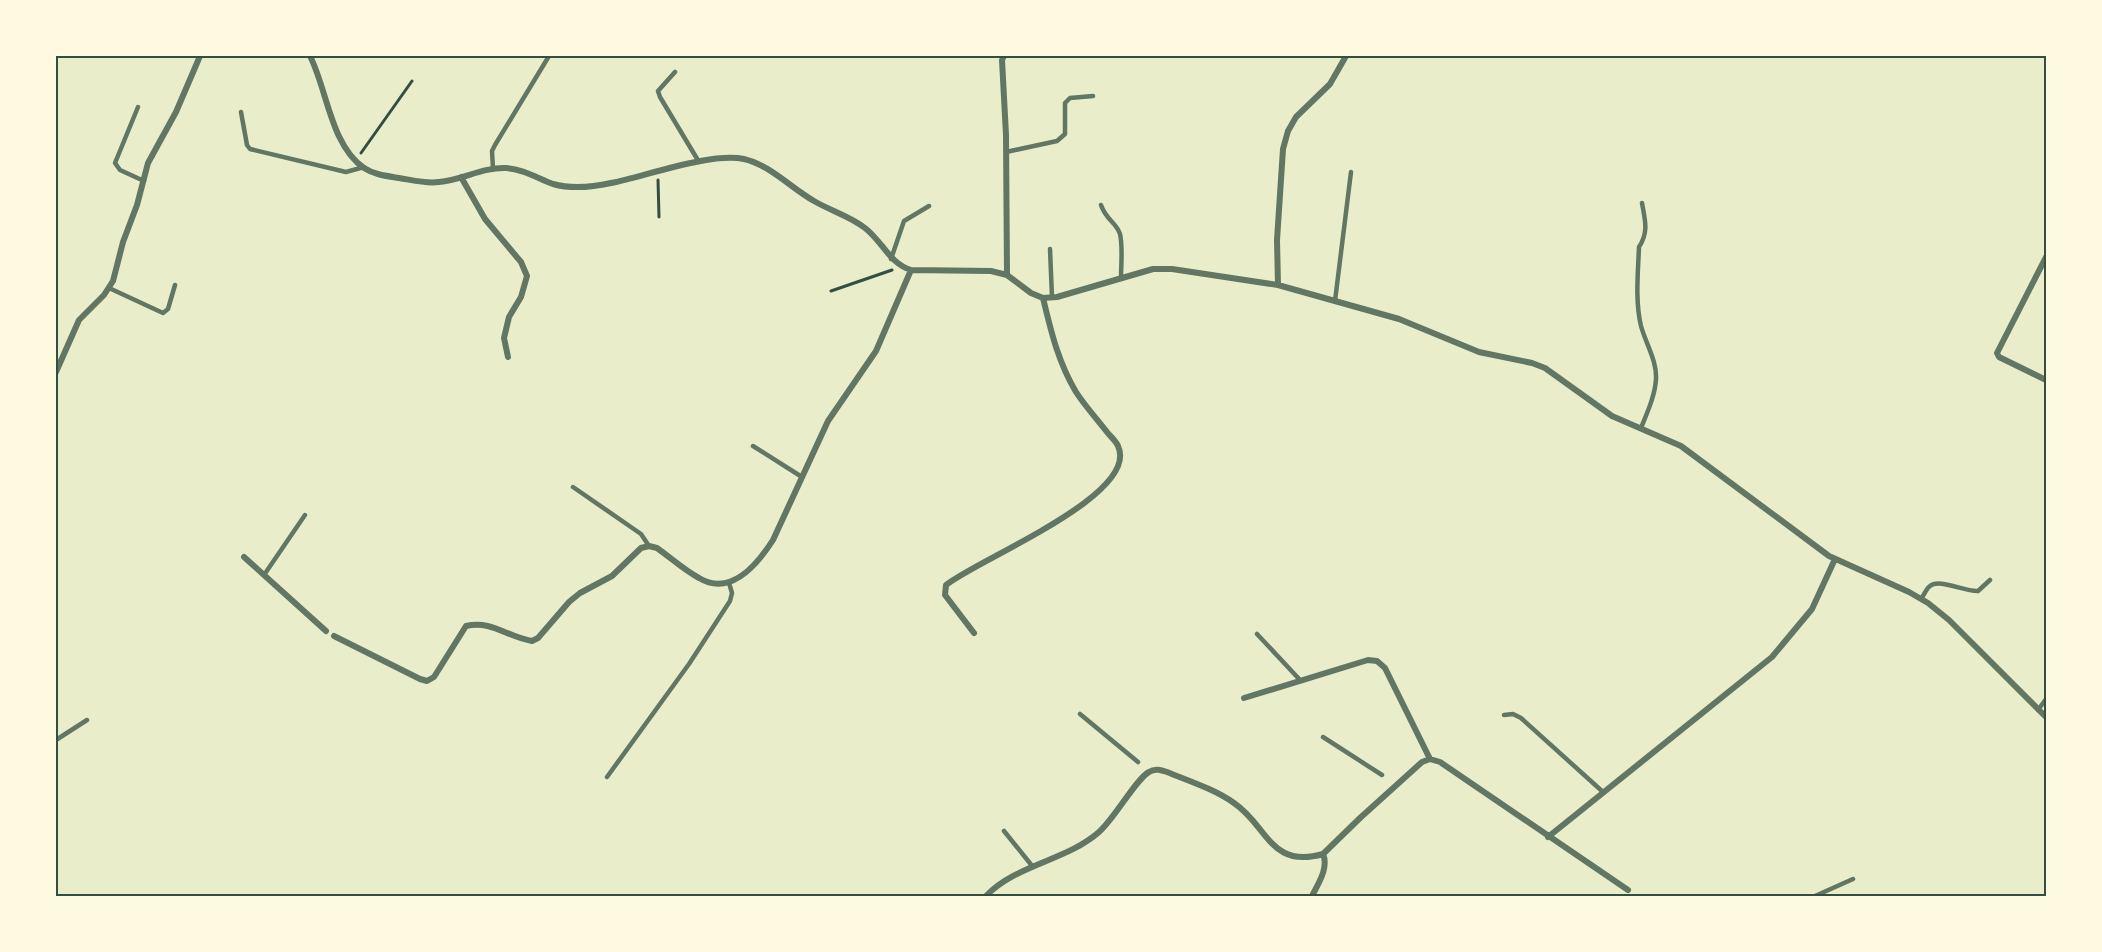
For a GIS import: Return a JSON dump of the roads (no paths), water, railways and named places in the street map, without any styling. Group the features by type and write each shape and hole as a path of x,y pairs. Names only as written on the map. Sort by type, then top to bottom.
{"street":[{"path":"56,372 79,320 113,281 148,163 176,112 200,56"},
{"path":"310,56 339,137 355,160 378,175 428,183 505,168 519,170 571,188 608,184 726,157 744,159 761,165 816,202 856,221 868,230 891,259 901,267 911,270 992,271 1007,275 1031,293 1043,298 1153,269 1172,269 1278,285 1399,319 1479,351 1532,363 1545,368 1612,416 1681,447 1835,559 1921,599 1949,620 2046,717"},
{"path":"1004,56 1002,60 1006,152 1007,275"},
{"path":"1278,285 1277,240 1283,148 1296,117 1330,84 1346,56"},
{"path":"461,177 486,219 520,262 527,276 520,297 509,317 504,338 508,357"},
{"path":"2046,257 1997,352 1999,357 2046,380"},
{"path":"334,636 420,680 427,681 434,677 466,626 478,623 487,625 532,641 538,638 568,602 612,576 641,548 649,546 657,548 699,579 712,584 729,583 744,576 773,540 828,421 876,351 911,270"},
{"path":"974,633 945,595 946,585 957,576 1001,554 1077,509 1115,475 1120,461 1118,446 1077,392 1060,362 1052,339 1043,298"},
{"path":"244,557 326,631"},
{"path":"1548,837 1772,657 1812,609 1835,559"},
{"path":"1244,698 1368,660 1377,661 1385,668 1430,759"},
{"path":"986,897 992,890 1016,875 1098,834 1114,818 1147,769 1167,771 1226,798 1245,812 1282,852 1292,856 1315,856 1323,854 1394,782 1430,759 1440,762 1628,890"},
{"path":"1312,897 1325,866 1326,861 1323,854"}],"lane":[{"path":"493,169 492,151 549,56"},
{"path":"675,72 658,91 699,162"},
{"path":"1006,152 1057,141 1065,134 1065,103 1070,98 1093,96"},
{"path":"138,107 115,163 120,170 144,181"},
{"path":"241,112 247,145 250,149 346,172 364,167"},
{"path":"1335,301 1351,172"},
{"path":"1641,428 1656,380 1655,365 1641,326 1639,248 1647,228 1642,203"},
{"path":"1101,205 1104,216 1115,225 1120,234 1121,278"},
{"path":"891,259 904,221 928,206"},
{"path":"1050,249 1052,297"},
{"path":"109,288 163,313 168,309 175,285"},
{"path":"753,446 802,477"},
{"path":"573,487 641,534 649,546"},
{"path":"264,575 305,515"},
{"path":"1921,599 1931,585 1937,583 1971,592 1978,591 1990,580"},
{"path":"607,777 689,664 730,601 732,593 729,583"},
{"path":"1257,634 1300,681"},
{"path":"2038,710 2046,699"},
{"path":"1080,714 1138,762"},
{"path":"1504,715 1513,714 1521,718 1603,792"},
{"path":"56,740 87,720"},
{"path":"1323,737 1382,775"},
{"path":"1004,831 1033,867"},
{"path":"1815,897 1853,879"}]}
